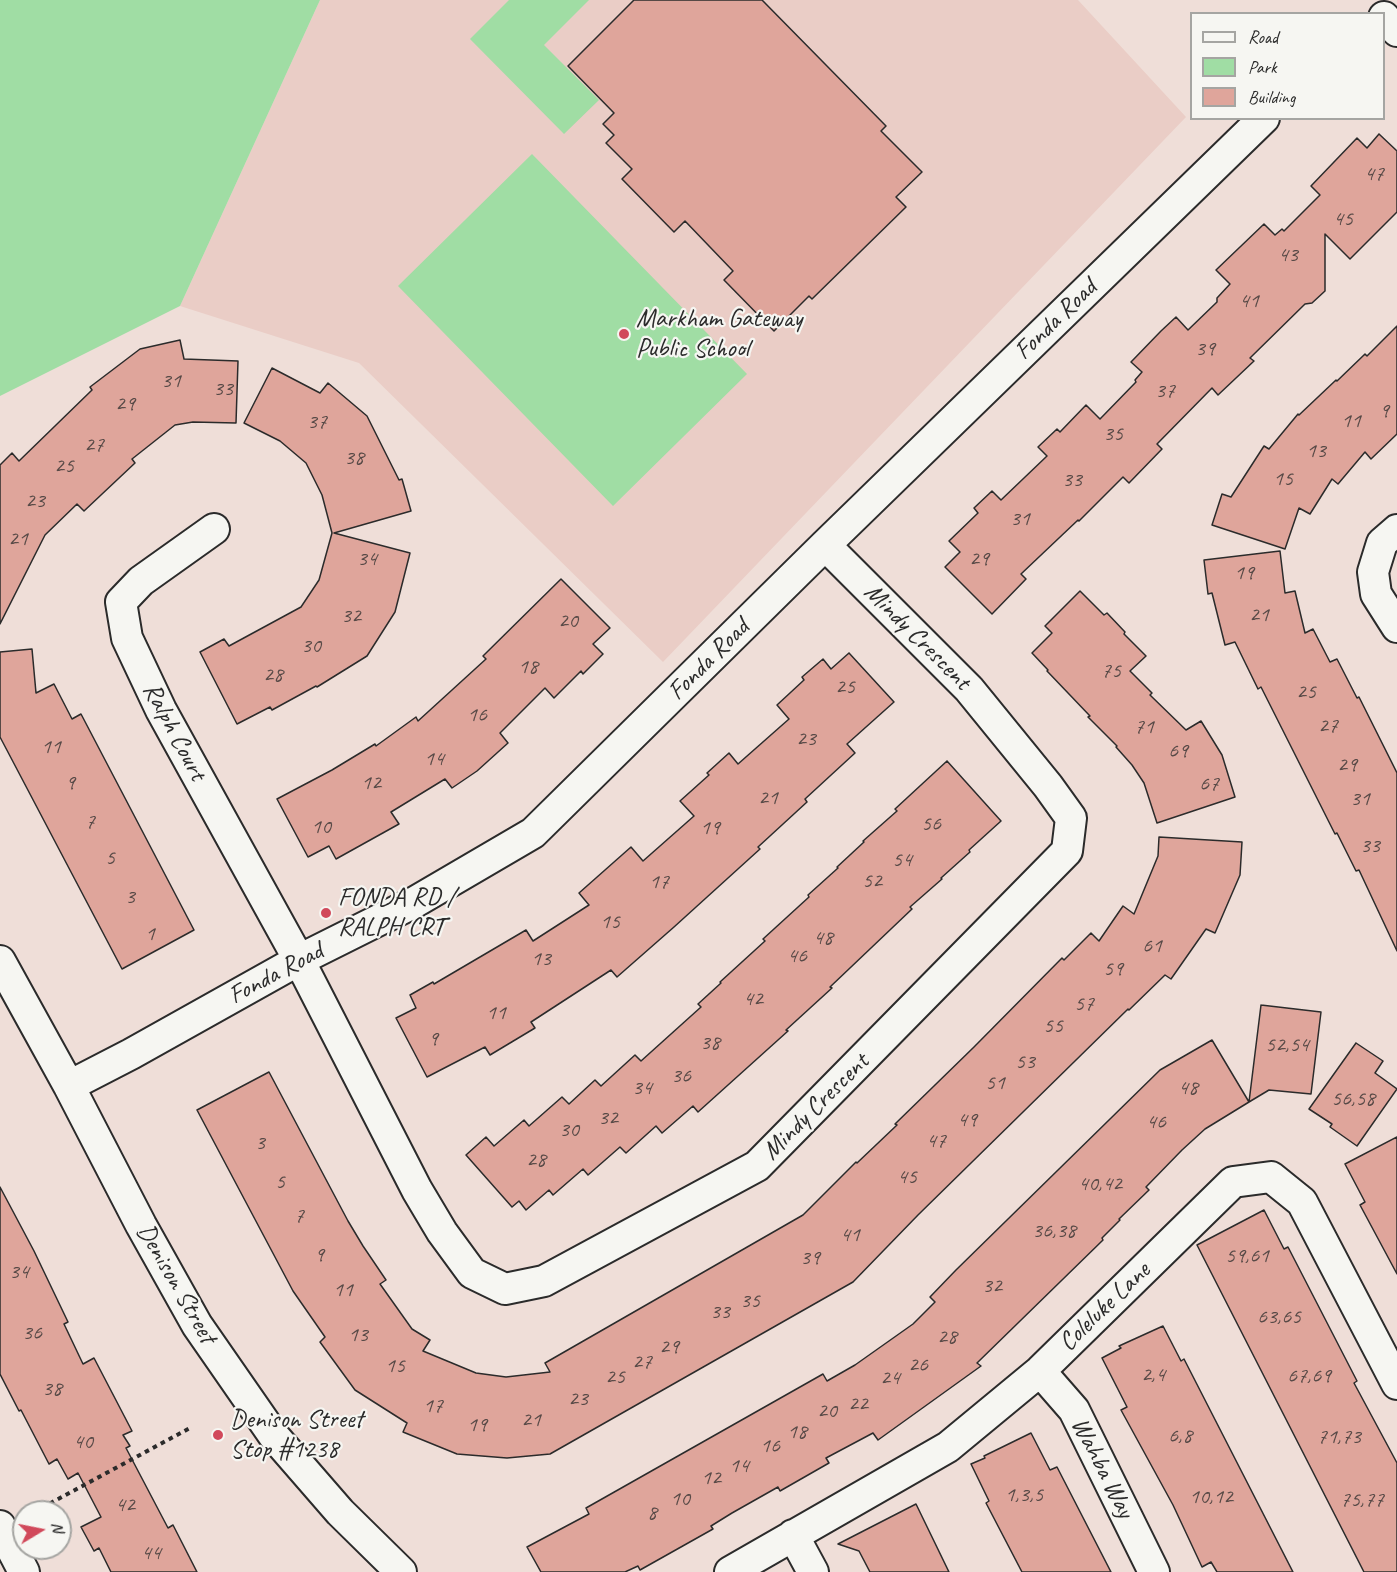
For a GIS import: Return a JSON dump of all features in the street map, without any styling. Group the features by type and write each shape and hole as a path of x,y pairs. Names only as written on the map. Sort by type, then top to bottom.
{"street":[{"path":"1385,17 1397,31"},
{"name":"Fonda Road","path":"69,1086 299,960 415,902 533,833 1262,120"},
{"name":"Ralph Court","path":"214,529 141,581 121,602 127,638 161,710 299,960"},
{"path":"1397,530 1382,543 1373,572 1377,594 1397,627"},
{"name":"Mindy Crescent","path":"299,960 417,1190 442,1232 472,1272 505,1289 544,1281 757,1166 1067,851 1071,818 1048,786 969,689 825,545"},
{"name":"Denison Street","path":"0,961 197,1325 274,1436 340,1512 401,1572"},
{"name":"Coleluke Lane","path":"730,1572 948,1447 1040,1371 1233,1182 1271,1177 1302,1202 1397,1384"},
{"name":"Wahba Way","path":"1040,1371 1074,1410 1154,1572"},
{"path":"0,1526 24,1572"},
{"path":"794,1535 813,1572"}],"path":[{"path":"56,1500 190,1428"}],"shaded area":[{"name":"Markham Gateway Public School","path":"320,0 1078,0 1186,117 663,662 359,363 180,306"}],"green space":[{"path":"0,0 320,0 180,306 0,396"},
{"path":"509,0 589,0 544,45 599,100 564,134 470,39"},
{"path":"532,154 747,374 613,506 398,286"}],"building":[{"path":"634,0 762,0 886,126 881,131 922,172 896,197 906,207 812,299 809,296 774,331 724,280 733,271 685,221 674,232 622,179 632,169 606,143 614,135 603,124 614,113 568,66"},
{"path":"1379,134 1397,151 1397,212 1350,259 1325,234 1325,291 1312,303 1305,304 1250,358 1254,361 1218,395 1212,388 1157,444 1162,449 1129,483 1123,477 1021,574 1026,579 992,614 945,567 960,552 949,541 978,513 974,508 992,491 1001,500 1047,456 1038,447 1057,429 1060,432 1086,405 1100,419 1136,382 1135,380 1142,372 1131,362 1161,331 1176,317 1188,330 1217,302 1217,298 1230,284 1216,270 1264,224 1275,235 1282,229 1284,231 1320,195 1311,186 1357,138 1367,148"},
{"path":"1397,326 1397,434 1371,459 1365,452 1338,484 1332,479 1310,514 1299,508 1285,549 1212,525 1222,494 1231,497 1264,446 1269,449 1298,414 1365,354 1367,356"},
{"path":"180,340 184,359 238,361 236,423 193,422 175,425 132,459 135,463 84,511 77,504 45,535 0,624 0,465 12,453 19,461 92,390 90,387 140,349"},
{"path":"272,368 320,393 328,383 367,416 399,480 402,479 411,511 334,533 410,553 395,612 367,656 317,687 272,710 270,707 237,724 200,652 224,639 229,646 301,607 319,580 332,533 322,495 306,463 280,441 244,423"},
{"path":"1280,551 1285,593 1295,591 1305,633 1313,629 1330,662 1337,659 1397,773 1397,951 1359,870 1356,871 1337,833 1335,834 1261,687 1258,689 1235,642 1225,645 1212,593 1208,594 1204,560"},
{"path":"561,579 610,628 593,644 603,654 583,674 581,671 554,698 545,688 500,733 508,743 477,771 452,788 445,779 391,812 399,824 336,859 329,846 308,857 277,799 375,744 376,746 416,717 418,721 486,659 483,656"},
{"path":"1080,591 1104,615 1107,613 1146,656 1130,671 1152,693 1150,695 1186,730 1201,721 1222,755 1235,797 1157,823 1144,783 1132,765 1032,653 1052,633 1045,626"},
{"path":"32,649 36,693 54,684 72,719 81,714 194,930 122,969 0,737 0,652"},
{"path":"849,653 894,702 847,744 855,753 805,799 807,802 758,847 760,849 617,977 611,970 531,1022 535,1028 490,1055 485,1047 427,1077 396,1018 416,1008 410,995 433,982 434,984 526,930 533,941 589,905 579,893 631,847 643,861 694,816 680,801 729,753 738,764 789,719 777,705 804,680 802,677 823,659 831,669"},
{"path":"947,761 1001,821 910,907 912,909 786,1030 788,1031 698,1112 693,1106 662,1133 656,1126 626,1153 620,1147 588,1175 583,1169 553,1195 549,1190 526,1210 519,1201 512,1207 466,1155 486,1137 494,1146 524,1120 529,1126 562,1097 569,1104 595,1080 601,1086 635,1055 641,1061 701,1007 698,1004 765,941 763,939"},
{"path":"1159,837 1242,842 1240,875 1215,933 1206,929 1171,979 1165,975 1128,1009 853,1282 550,1454 507,1458 457,1454 403,1432 407,1423 355,1390 320,1342 325,1337 293,1291 197,1110 269,1072 348,1221 386,1280 380,1284 412,1329 430,1340 423,1351 476,1373 506,1377 550,1372 545,1363 803,1215 897,1125 895,1124 1062,958 1064,960 1091,933 1099,941 1123,906 1134,914 1158,856"},
{"path":"1261,1005 1321,1012 1311,1094 1269,1090 1249,1102"},
{"path":"1212,1040 1249,1102 1205,1129 1182,1150 1146,1187 1149,1190 1119,1219 1102,1238 1103,1240 977,1363 981,1366 878,1440 873,1433 826,1458 829,1463 780,1491 778,1487 732,1513 711,1526 713,1529 640,1570 638,1566 625,1572 541,1572 527,1547 589,1514 586,1508 823,1374 827,1381 855,1365 913,1324 935,1302 930,1297 956,1270 1160,1070"},
{"path":"1356,1043 1383,1061 1375,1073 1397,1089 1357,1146 1330,1127 1332,1124 1309,1109"},
{"path":"1397,1137 1397,1274 1360,1205 1365,1202 1345,1164"},
{"path":"0,1187 68,1322 64,1324 83,1364 94,1358 132,1431 123,1435 130,1446 126,1448 168,1528 173,1525 197,1572 111,1572 99,1548 94,1551 81,1527 101,1517 78,1473 68,1479 57,1459 49,1464 0,1374"},
{"path":"1264,1210 1284,1249 1288,1247 1357,1381 1354,1383 1397,1463 1397,1572 1364,1572 1197,1245"},
{"path":"1163,1326 1181,1361 1184,1359 1293,1572 1217,1572 1211,1562 1202,1567 1173,1505 1121,1410 1127,1407 1102,1358 1121,1348 1119,1346"},
{"path":"1031,1433 1050,1470 1057,1467 1111,1572 1022,1572 986,1503 989,1501 971,1464"},
{"path":"916,1504 949,1572 870,1572 859,1551 838,1544"}],"place":[{"name":"Markham Gateway Public School","path":"624,334"},
{"name":"FONDA RD / RALPH CRT","path":"326,913"},
{"name":"Denison Street Stop #1238","path":"218,1435"}]}
